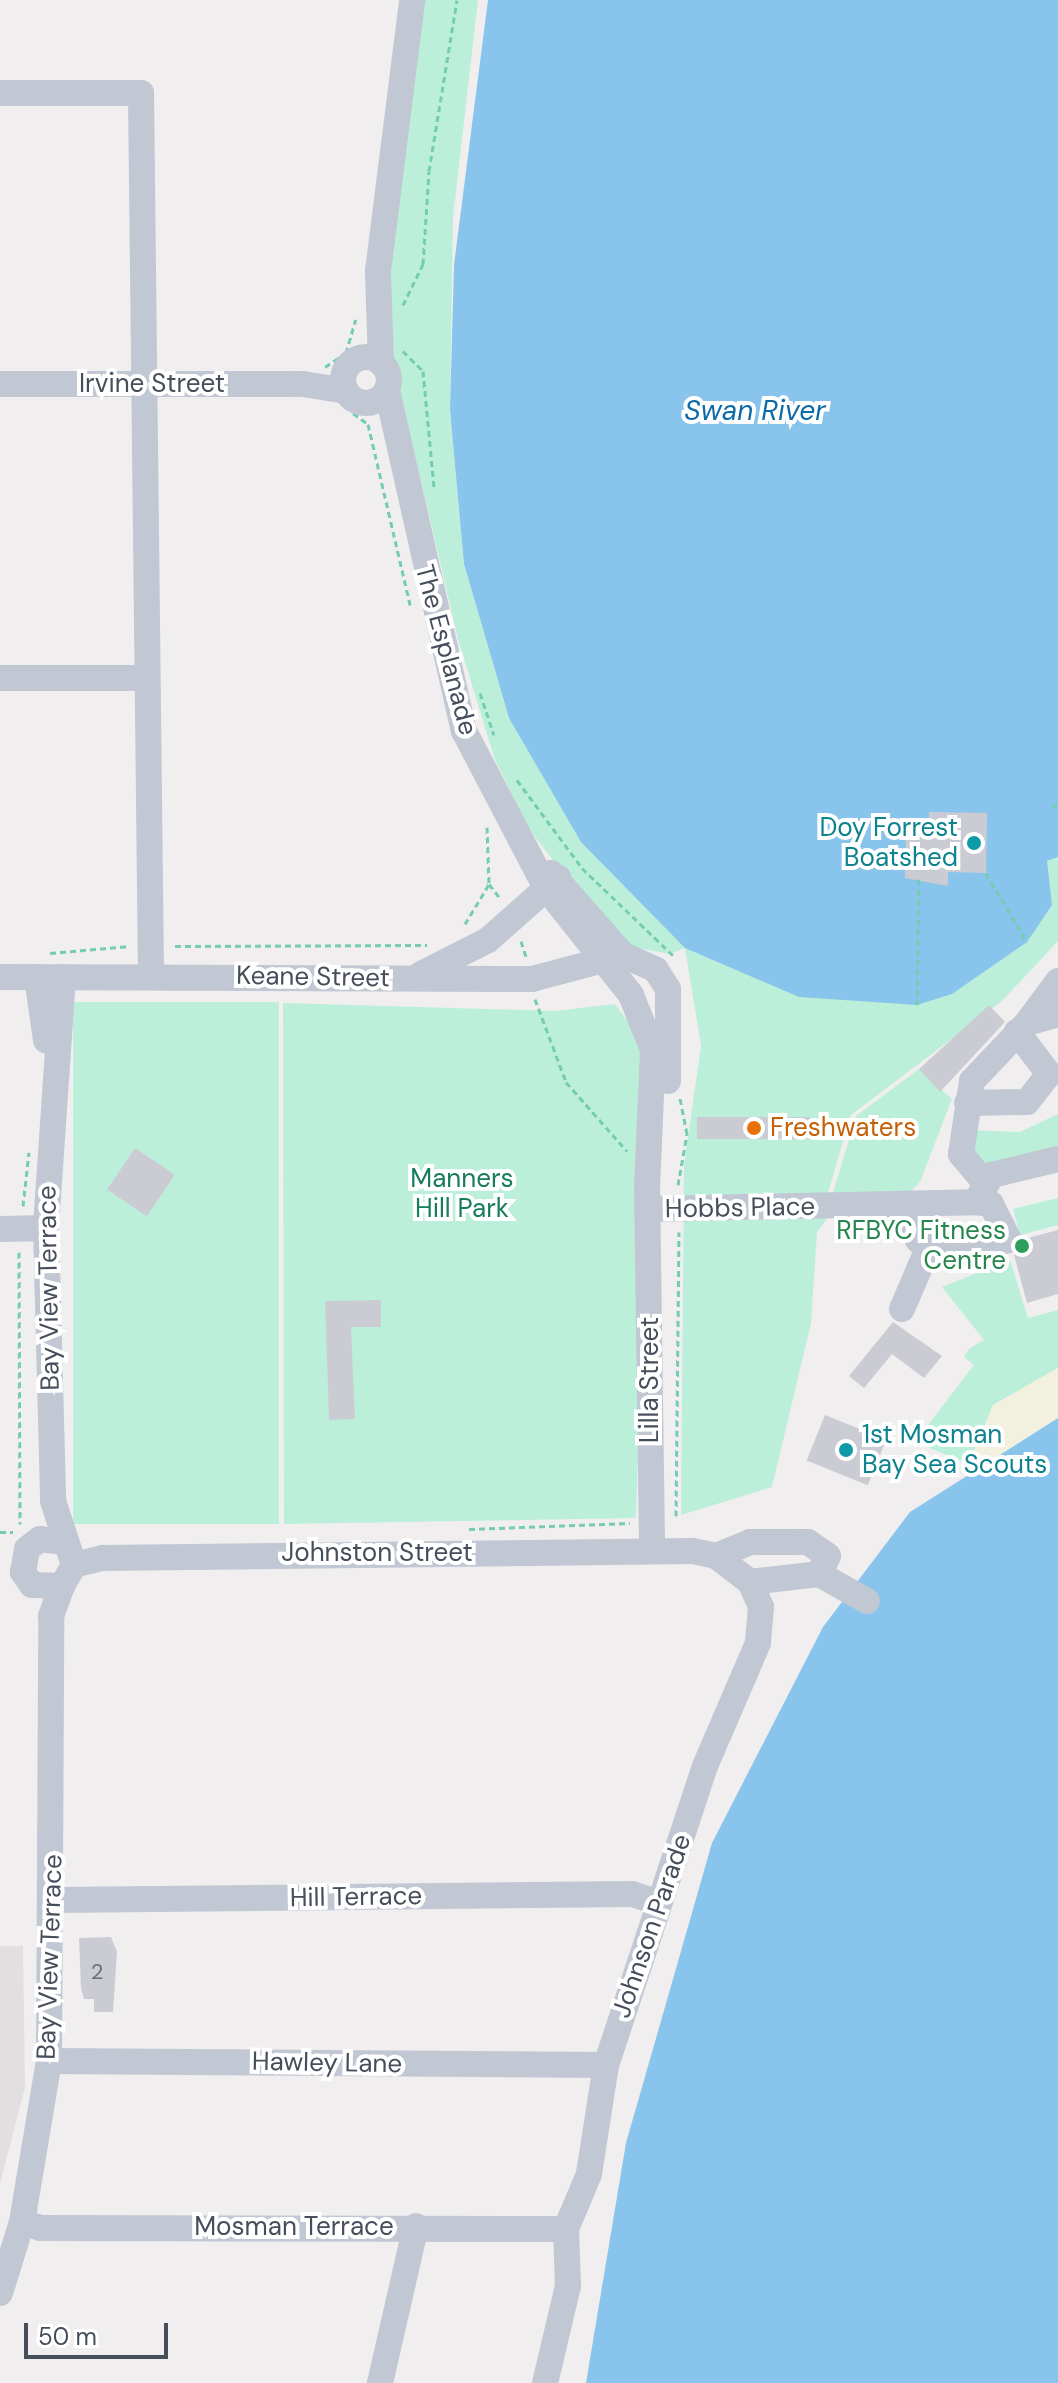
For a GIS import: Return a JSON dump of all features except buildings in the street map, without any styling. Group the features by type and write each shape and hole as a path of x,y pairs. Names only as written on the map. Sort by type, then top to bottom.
{"street":[{"path":"362,389 375,360 389,310 412,0"},
{"path":"0,93 141,93 151,975"},
{"name":"The Esplanade","path":"375,360 362,389 397,429 464,731 534,857 612,960"},
{"name":"Irvine Street","path":"0,384 303,384 362,389"},
{"path":"0,678 146,678"},
{"path":"407,979 468,952 552,883"},
{"name":"Keane Street","path":"0,977 46,969 151,975 532,979 612,960"},
{"name":"Lilla Street","path":"612,960 656,970 670,997 662,1158 650,1209"},
{"name":"Lilla Street","path":"612,960 640,1008 653,1050 650,1209 652,1551"},
{"name":"Bay View Terrace","path":"0,2293 22,2222 49,2061 54,1900 51,1616 35,1555 53,1501 46,1228 51,1076 46,969"},
{"path":"898,1204 929,1246 944,1255 1009,1240 961,1154 967,1103 990,1054 1022,1027 1058,981"},
{"path":"1022,1027 1058,1014"},
{"path":"967,1103 1027,1102 1049,1074 1022,1027"},
{"path":"981,1193 992,1175 1058,1159"},
{"name":"Hobbs Place","path":"650,1209 898,1204 981,1193"},
{"path":"6,1237 46,1228"},
{"path":"902,1309 929,1246"},
{"path":"652,1551 716,1556 750,1542 808,1542 826,1552 819,1574"},
{"name":"Johnston Street","path":"35,1555 103,1558 652,1551"},
{"path":"716,1556 750,1582 819,1574 867,1601"},
{"name":"Johnson Parade","path":"545,2383 568,2286 566,2229 589,2174 606,2065 656,1902 758,1643 761,1607 750,1582"},
{"name":"Hill Terrace","path":"54,1900 632,1894 656,1902"},
{"name":"Hawley Lane","path":"49,2061 606,2065"},
{"name":"Mosman Terrace","path":"22,2222 41,2228 416,2226 566,2229"},
{"path":"380,2383 416,2226"}],"path":[{"path":"389,310 423,264 429,171 457,0"},
{"path":"400,337 423,371 435,495"},
{"path":"477,683 498,751"},
{"path":"514,776 582,868 673,949 681,972"},
{"path":"1052,807 1058,804"},
{"path":"986,873 1027,942"},
{"path":"917,1005 919,878"},
{"path":"462,927 489,884"},
{"path":"160,946 382,947 439,940"},
{"path":"46,969 134,946"},
{"path":"676,1525 678,1209 687,1134 683,1084"},
{"path":"23,1214 23,1157 36,1147"},
{"path":"6,1237 20,1253 35,1555"},
{"path":"0,1532 35,1555"}],"shaded area":[{"path":"0,1946 23,1946 25,2087 0,2184"}],"green space":[{"path":"423,0 478,0 453,217 450,410 464,564 509,718 1011,952 1027,942 1047,861 1058,857 1058,941 1002,1001 851,1115 827,1196 829,1216 817,1232 811,1323 772,1487 681,1515 684,1165 701,1046 685,948 670,954 632,947 604,926 529,829 495,760 458,639 387,336 391,238"},
{"path":"73,1002 279,1002 279,1524 73,1524"},
{"name":"Manners Hill Park","path":"283,1003 555,1011 615,1004 650,1051 636,1518 284,1524"},
{"path":"919,1069 952,1099 920,1182 907,1195 832,1196 856,1116"},
{"path":"1058,1114 1058,1148 1002,1169 977,1162 966,1130 1020,1132"},
{"path":"1058,1198 1058,1225 1020,1235 1013,1209"},
{"path":"1010,1260 1028,1318 1058,1310 1058,1368 993,1405 969,1464 915,1442 974,1365 964,1357 969,1349 984,1340 942,1287"}],"sand":[{"path":"1058,1368 1058,1418 979,1468 969,1464 993,1405"}],"water":[{"name":"Swan River","path":"488,0 1058,0 1058,857 1047,861 1052,905 1027,942 952,994 917,1005 799,997 685,948 581,842 509,718 464,564 450,410 454,265"},
{"path":"1058,1418 1058,2383 586,2383 626,2143 712,1843 823,1627 910,1512"}],"place":[{"name":"Doy Forrest Boatshed","path":"974,843"},
{"name":"Freshwaters","path":"754,1128"},
{"name":"RFBYC Fitness Centre","path":"1022,1246"},
{"name":"1st Mosman Bay Sea Scouts","path":"846,1450"}]}
